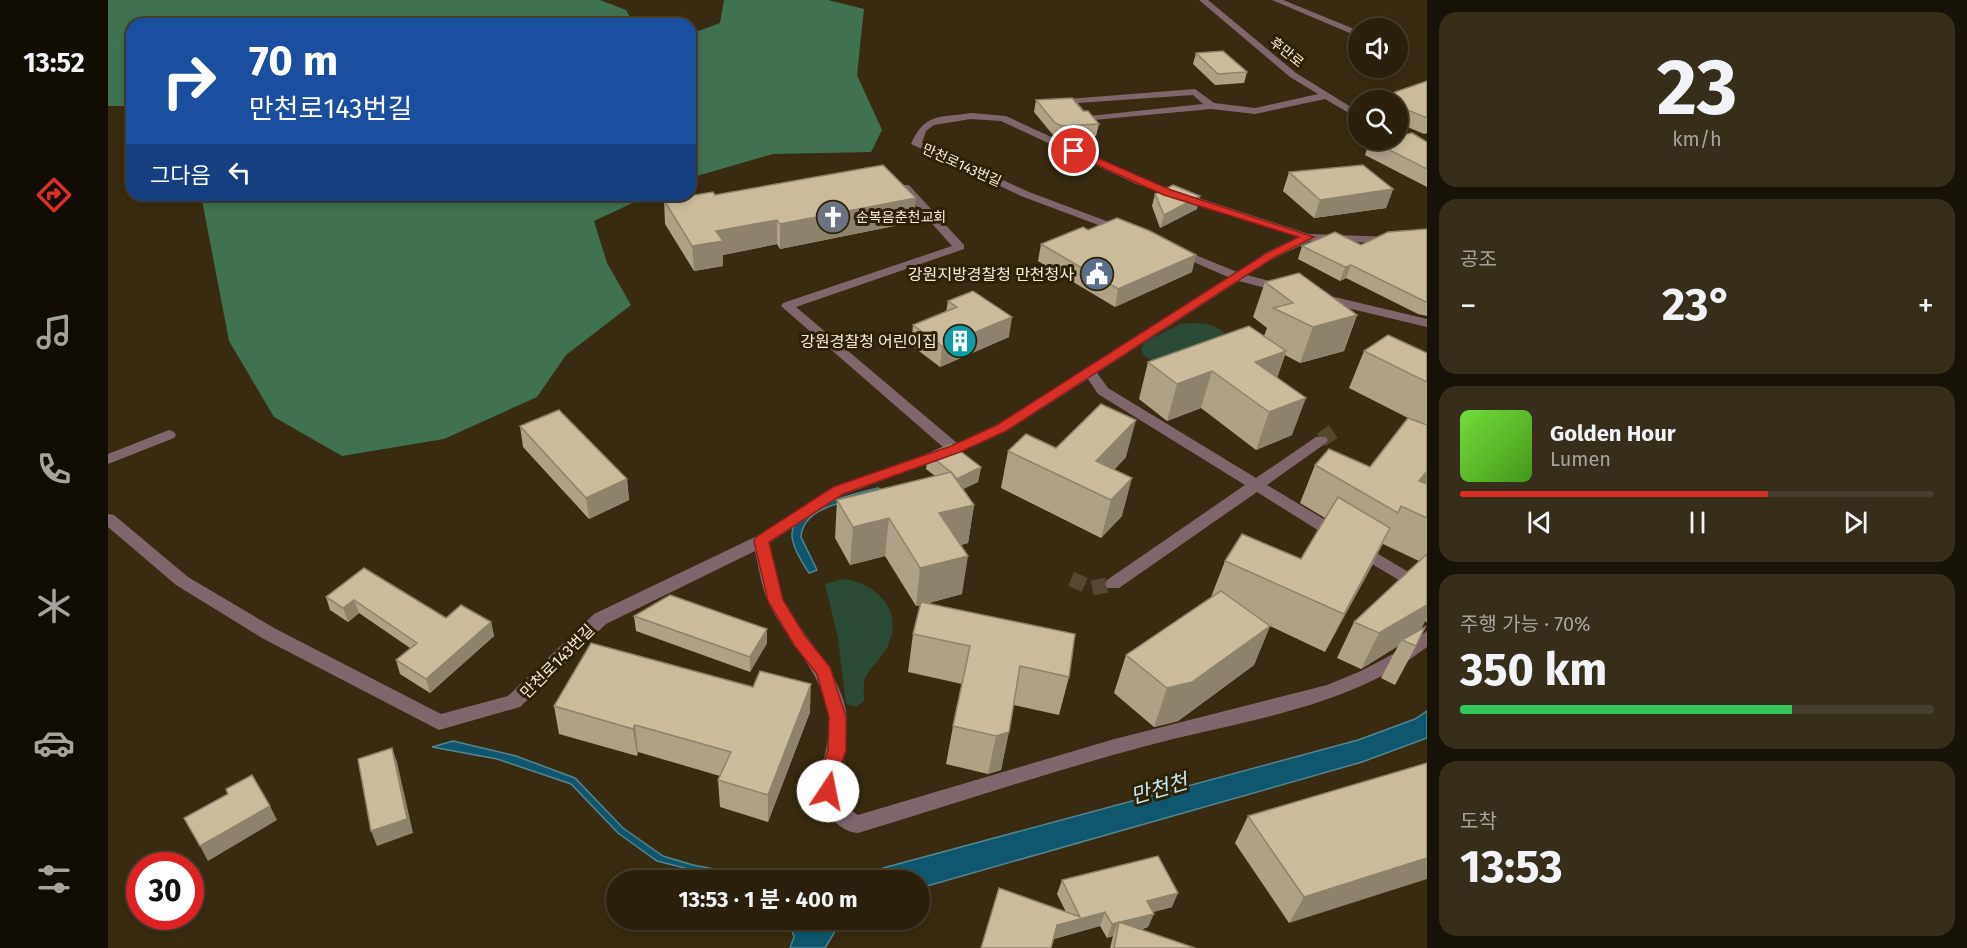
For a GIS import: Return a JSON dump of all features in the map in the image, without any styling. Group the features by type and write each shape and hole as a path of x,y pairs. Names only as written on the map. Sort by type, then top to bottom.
{"street":[{"name":"후만로","path":"1203,0 1293,75 1348,110"},
{"path":"1276,0 1348,29"},
{"path":"1211,106 1195,92 1071,101 1086,119 1211,106 1255,111 1324,96"},
{"name":"만천로143번길","path":"1133,234 1025,194 916,144 919,134 931,122 971,116 1002,118 1140,182 1308,237 1392,240 1427,236"},
{"path":"1408,138 1427,147"},
{"path":"905,187 960,247 787,306 955,449"},
{"name":"만천로143번길","path":"108,519 182,581 268,633 439,722 514,702 595,622 761,541 838,490 955,449 1002,428 1269,256 1308,237"},
{"path":"1166,247 1239,277 1427,323"},
{"path":"1089,371 1102,391 1427,591"},
{"path":"108,459 169,435"},
{"path":"1113,584 1321,440"},
{"path":"761,541 775,601 824,672 838,717 837,750 829,775 831,807 850,823 858,824 1146,738 1340,690 1401,659 1427,638"}],"green space":[{"path":"108,0 600,0 626,10 631,18 126,18 126,106 108,106"},
{"path":"724,0 828,0 864,9 857,75 882,130 871,152 773,154 696,176 696,32 720,23"},
{"path":"202,201 637,201 594,221 607,263 631,305 566,355 537,397 444,439 342,456 274,417 229,341"},
{"path":"1180,324 1211,325 1226,335 1154,362 1143,355 1141,348 1145,342"},
{"path":"844,579 868,587 877,594 885,602 893,623 892,635 887,648 865,678 864,701 856,707 846,704 838,638 825,584"}],"water":[{"path":"878,488 883,491 883,494 833,505 811,517 804,526 801,537 817,570 809,573 794,544 792,535 795,525 813,509"},
{"path":"1427,711 1427,738 1362,762 930,885 930,870 878,870 1358,740 1415,719"},
{"path":"453,741 516,756 575,778 623,828 663,856 719,870 693,870 657,861 618,833 571,784 497,759 432,747"},
{"path":"792,930 836,930 825,948 790,948 794,937"}],"building":[{"path":"1223,51 1247,72 1218,74 1196,53"},
{"path":"1427,81 1427,118 1408,110 1408,90 1401,90"},
{"path":"1072,98 1099,124 1062,126 1055,123 1036,100"},
{"path":"1412,133 1427,142 1427,169 1390,150 1408,150 1408,134"},
{"path":"883,165 916,198 780,224 777,220 716,231 723,241 692,246 665,201 696,201 696,195 713,192 715,195"},
{"path":"1363,165 1393,189 1320,200 1289,172"},
{"path":"1173,185 1200,196 1164,215 1155,194"},
{"path":"1117,218 1150,231 1196,255 1118,289 1041,244 1083,227 1088,230"},
{"path":"1427,229 1427,302 1351,265 1345,267 1302,246 1335,232 1361,245 1388,232"},
{"path":"1299,273 1357,315 1313,327 1273,308 1293,303 1265,282"},
{"path":"973,291 1012,317 942,346 913,325 957,307 948,301"},
{"path":"1249,326 1286,351 1255,362 1306,398 1269,412 1212,371 1177,384 1148,362"},
{"path":"1388,335 1427,353 1427,382 1364,351"},
{"path":"1101,404 1136,420 1096,461 1132,478 1111,500 1008,451 1026,434 1056,448"},
{"path":"559,410 627,479 586,498 520,426"},
{"path":"1408,418 1427,425 1427,471 1419,481 1427,484 1427,518 1401,506 1398,513 1315,465 1329,449 1370,467"},
{"path":"951,444 981,467 957,479 928,454"},
{"path":"951,472 974,505 939,513 968,556 920,568 889,518 853,527 837,500"},
{"path":"1338,497 1390,528 1344,614 1225,561 1242,534 1301,559"},
{"path":"1427,554 1427,605 1379,633 1354,622"},
{"path":"364,568 446,618 461,605 491,622 426,679 396,660 417,643 354,600 343,608 326,597"},
{"path":"1221,591 1270,626 1192,682 1167,688 1126,655"},
{"path":"670,595 767,629 750,657 634,616"},
{"path":"921,602 1075,634 1069,677 1020,666 1009,732 996,736 953,726 970,646 913,634"},
{"path":"1425,627 1416,646 1402,640"},
{"path":"591,643 753,687 760,671 811,684 768,795 718,780 731,752 635,725 633,729 554,706"},
{"path":"392,748 407,819 371,831 358,759"},
{"path":"1427,763 1427,858 1304,897 1248,816"},
{"path":"252,775 270,806 200,846 184,818 228,794 226,789"},
{"path":"1158,856 1178,893 1147,901 1154,914 1112,924 1105,912 1057,925 1051,948 981,948 999,888 1080,917 1062,880"},
{"path":"1119,922 1195,948 1114,948"}],"tunnel":[{"path":"1321,440 1334,431"},
{"path":"1071,579 1092,588 1113,584"}],"place":[{"name":"순복음춘천교회","path":"833,217"},
{"name":"강원지방경찰청 만천청사","path":"1097,274"},
{"name":"강원경찰청 어린이집","path":"960,341"}],"route":[{"path":"828,791 829,775 837,750 838,717 824,672 775,601 761,541 838,490 955,449 1002,428 1269,256 1308,237 1140,182 1074,151"}],"water label":[{"name":"만천천","path":"1159,789"}]}
